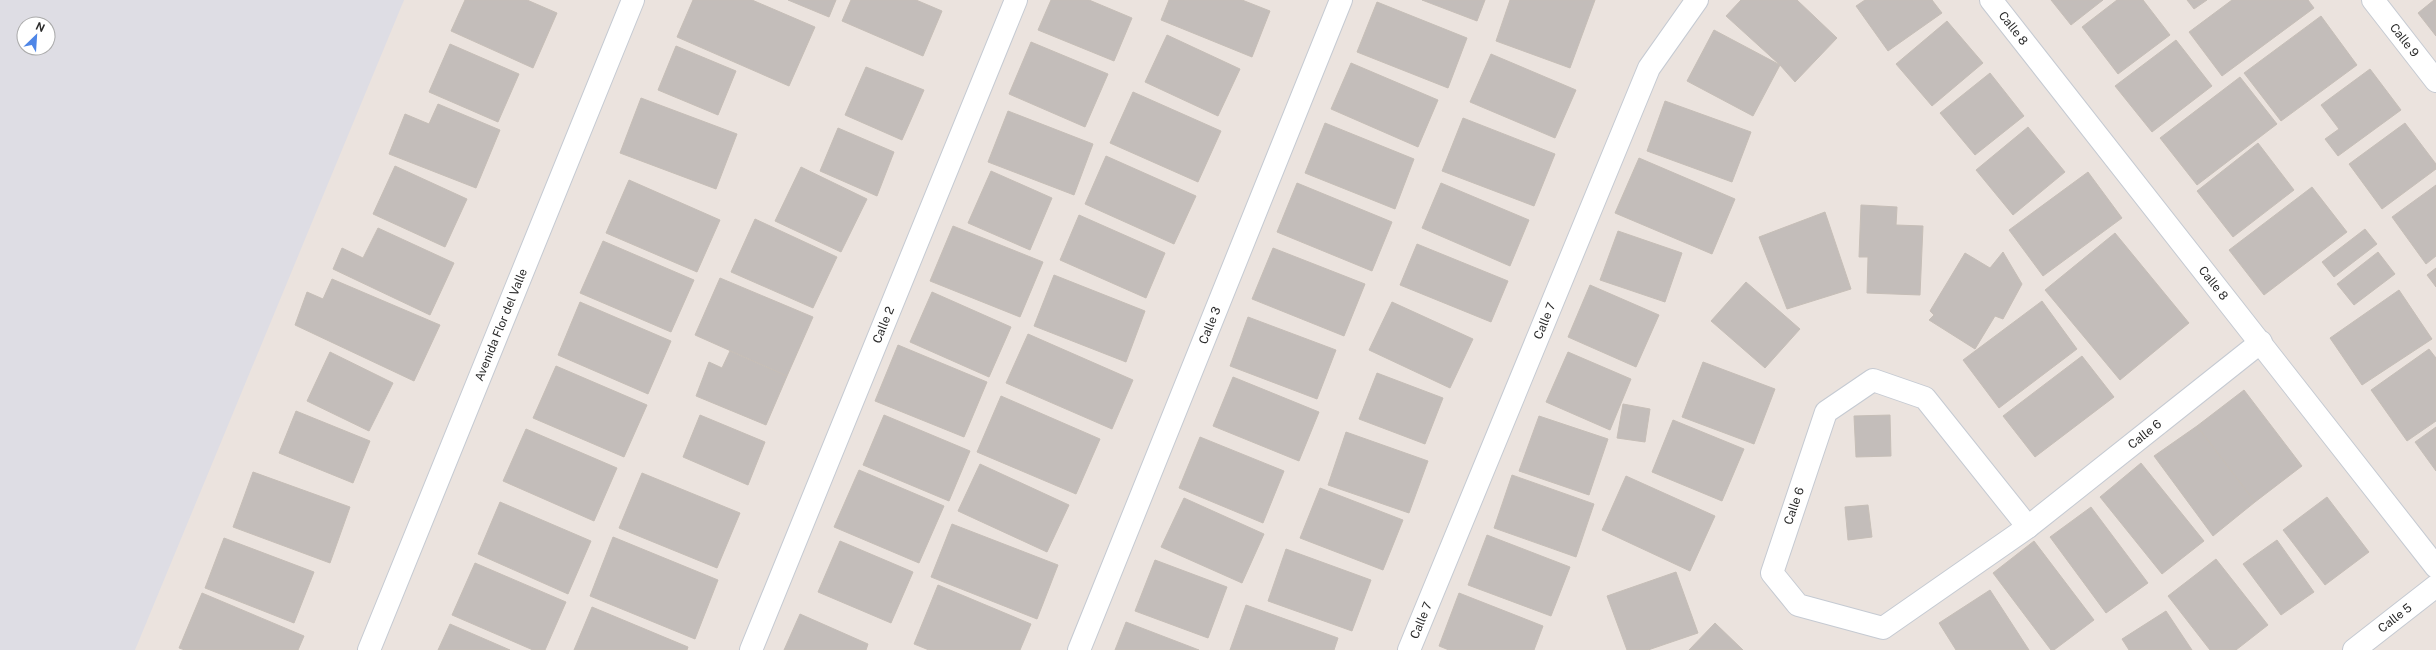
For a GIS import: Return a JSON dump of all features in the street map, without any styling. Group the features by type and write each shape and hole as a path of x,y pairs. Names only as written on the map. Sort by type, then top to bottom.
{"street":[{"name":"Avenida Flor del Valle","path":"368,650 633,0"},
{"name":"Calle 2","path":"751,650 1016,0"},
{"name":"Calle 3","path":"1079,650 1342,0"},
{"name":"Calle 7","path":"1409,650 1649,68 1697,0"},
{"name":"Calle 8","path":"1992,0 2436,567"},
{"name":"Calle 9","path":"2373,0 2436,81"},
{"name":"Calle 6","path":"2028,528 1925,398 1873,380 1826,412 1772,573 1798,605 1883,628 2028,528 2260,342"},
{"name":"Calle 5","path":"2354,650 2436,586"}],"shaded area":[{"path":"0,0 404,0 135,650 0,650"}],"building":[{"path":"465,0 527,0 557,13 533,68 451,31"},
{"path":"693,0 752,0 815,27 789,86 677,37"},
{"path":"788,0 836,0 829,17"},
{"path":"851,0 916,0 942,11 923,56 842,21"},
{"path":"1051,0 1089,0 1132,18 1114,61 1038,30"},
{"path":"1169,0 1242,0 1270,11 1252,57 1161,20"},
{"path":"1422,0 1485,0 1477,21"},
{"path":"1510,0 1595,0 1570,68 1496,41"},
{"path":"1741,0 1797,0 1837,38 1795,82 1780,65 1726,16"},
{"path":"1865,0 1932,0 1942,13 1888,51 1856,6"},
{"path":"2051,0 2103,0 2071,25"},
{"path":"2117,0 2143,0 2170,35 2118,74 2082,27"},
{"path":"2187,0 2207,0 2194,9"},
{"path":"2232,0 2308,0 2314,8 2222,76 2189,32"},
{"path":"2436,0 2436,36 2418,13"},
{"path":"1377,2 1467,38 1448,88 1357,52"},
{"path":"2321,16 2357,65 2281,121 2244,73"},
{"path":"1947,21 1983,63 1932,106 1896,64"},
{"path":"1714,30 1780,65 1753,116 1687,81"},
{"path":"1167,35 1240,69 1218,116 1145,82"},
{"path":"2176,40 2212,86 2152,132 2115,86"},
{"path":"1031,42 1108,74 1085,127 1009,94"},
{"path":"450,44 519,74 498,122 429,92"},
{"path":"676,46 736,71 718,115 658,90"},
{"path":"1491,54 1576,90 1555,138 1470,102"},
{"path":"1351,63 1438,100 1418,147 1331,109"},
{"path":"866,67 924,90 902,140 845,115"},
{"path":"2370,69 2401,110 2338,156 2325,139 2339,129 2321,105"},
{"path":"1990,73 2024,116 1975,155 1940,113"},
{"path":"2240,77 2277,124 2197,185 2160,138"},
{"path":"1133,92 1221,131 1198,182 1110,143"},
{"path":"641,98 737,134 716,189 620,153"},
{"path":"1665,101 1751,132 1732,182 1647,151"},
{"path":"438,104 500,130 476,188 389,154 405,114 429,124"},
{"path":"1008,111 1093,144 1074,195 988,162"},
{"path":"1463,118 1555,154 1534,206 1442,171"},
{"path":"1325,123 1414,159 1395,209 1305,173"},
{"path":"2405,123 2436,164 2436,169 2382,209 2349,164"},
{"path":"2028,127 2065,172 2013,215 1976,170"},
{"path":"838,128 894,152 877,196 820,171"},
{"path":"2258,143 2294,190 2233,237 2197,191"},
{"path":"1106,156 1196,196 1174,244 1085,204"},
{"path":"1639,158 1735,199 1712,254 1615,213"},
{"path":"395,166 467,199 445,247 373,214"},
{"path":"801,167 867,199 841,252 775,221"},
{"path":"991,171 1052,198 1030,250 968,223"},
{"path":"2088,172 2122,218 2043,276 2009,230"},
{"path":"629,180 720,220 697,272 606,233"},
{"path":"1297,183 1392,222 1372,271 1277,232"},
{"path":"1441,183 1529,220 1510,266 1422,228"},
{"path":"2436,185 2436,256 2426,264 2392,217"},
{"path":"2312,187 2347,232 2264,295 2229,250"},
{"path":"1861,205 1897,207 1896,225 1923,226 1920,295 1867,293 1868,257 1859,257"},
{"path":"1825,212 1851,289 1787,309 1759,237"},
{"path":"1079,215 1165,253 1146,298 1060,260"},
{"path":"755,219 837,257 813,308 731,272"},
{"path":"953,226 1043,262 1020,317 930,281"},
{"path":"378,228 454,263 430,315 333,269 342,248 363,258"},
{"path":"2365,229 2377,244 2334,277 2322,262"},
{"path":"1618,231 1682,253 1665,302 1600,280"},
{"path":"2115,233 2189,323 2120,380 2045,290"},
{"path":"603,241 694,280 671,332 580,293"},
{"path":"1417,244 1508,281 1491,322 1400,285"},
{"path":"1273,248 1365,284 1344,336 1252,299"},
{"path":"2003,252 2022,284 2003,319 1995,316 1975,349 1929,320 1934,315 1930,311 1965,253 1990,268"},
{"path":"2378,252 2395,274 2354,305 2337,284"},
{"path":"2436,268 2436,287 2427,275"},
{"path":"1054,275 1145,311 1126,362 1034,326"},
{"path":"720,278 813,317 787,376 695,335"},
{"path":"332,279 440,325 414,381 295,325 307,292 323,299"},
{"path":"1746,282 1800,329 1765,368 1711,321"},
{"path":"1590,285 1659,315 1636,367 1568,337"},
{"path":"2399,290 2432,339 2362,385 2330,338"},
{"path":"932,292 1011,327 989,377 910,342"},
{"path":"2042,301 2077,349 1999,408 1963,360"},
{"path":"580,302 671,341 648,394 558,355"},
{"path":"1392,302 1473,339 1450,388 1369,350"},
{"path":"1248,317 1336,350 1317,399 1230,366"},
{"path":"1028,334 1133,380 1112,429 1006,383"},
{"path":"898,345 987,382 964,437 875,401"},
{"path":"2429,349 2436,358 2436,421 2407,441 2371,390"},
{"path":"730,351 787,376 766,425 696,396 709,362 722,368"},
{"path":"330,352 393,383 369,431 307,401"},
{"path":"1568,352 1631,379 1610,430 1546,402"},
{"path":"2082,356 2114,397 2035,457 2003,416"},
{"path":"1703,362 1775,389 1754,444 1682,417"},
{"path":"556,366 647,405 624,457 533,418"},
{"path":"1377,373 1443,398 1425,444 1359,419"},
{"path":"1233,377 1319,412 1299,461 1213,426"},
{"path":"2244,390 2302,466 2255,502 2197,426"},
{"path":"1001,396 1100,439 1076,494 977,452"},
{"path":"1623,404 1650,409 1645,442 1617,438"},
{"path":"296,411 370,441 353,483 279,453"},
{"path":"700,415 765,442 748,485 683,457"},
{"path":"884,415 970,451 949,501 863,465"},
{"path":"1890,415 1891,456 1856,457 1854,416"},
{"path":"1539,416 1608,439 1589,495 1519,471"},
{"path":"1673,420 1744,449 1722,501 1652,472"},
{"path":"2197,426 2255,502 2213,536 2154,456"},
{"path":"2436,427 2436,471 2415,442"},
{"path":"526,429 617,468 594,521 503,481"},
{"path":"1346,432 1428,461 1409,513 1328,485"},
{"path":"1200,437 1284,471 1263,523 1179,488"},
{"path":"2141,463 2204,541 2162,574 2100,497"},
{"path":"980,464 1069,505 1047,552 958,511"},
{"path":"859,470 944,506 919,563 834,527"},
{"path":"253,472 350,507 330,563 233,527"},
{"path":"642,473 740,513 717,568 619,528"},
{"path":"1512,475 1594,504 1576,557 1494,528"},
{"path":"1626,476 1715,516 1690,571 1602,530"},
{"path":"1320,488 1403,520 1383,570 1300,538"},
{"path":"2327,497 2369,552 2325,585 2283,530"},
{"path":"1184,498 1264,534 1242,583 1161,547"},
{"path":"500,502 591,541 568,594 478,554"},
{"path":"1868,505 1872,537 1848,540 1845,507"},
{"path":"2091,507 2148,583 2106,613 2050,537"},
{"path":"952,524 1058,565 1037,619 931,577"},
{"path":"1487,535 1570,567 1551,616 1468,585"},
{"path":"613,537 718,580 695,639 590,596"},
{"path":"224,538 314,572 294,623 205,588"},
{"path":"2277,540 2314,592 2281,615 2243,564"},
{"path":"840,541 913,572 891,623 818,592"},
{"path":"2034,541 2094,620 2054,650 2051,650 1993,573"},
{"path":"1286,549 1371,580 1352,631 1268,601"},
{"path":"2216,559 2268,625 2236,650 2210,650 2168,596"},
{"path":"1155,560 1227,587 1208,638 1135,611"},
{"path":"475,563 566,602 545,650 533,650 452,615"},
{"path":"1676,572 1698,633 1648,650 1627,650 1607,596"},
{"path":"938,585 1031,624 1020,650 929,650 914,644"},
{"path":"1990,590 2029,650 1956,650 1939,623"},
{"path":"202,593 304,636 298,650 185,650 179,648"},
{"path":"1459,593 1543,626 1534,650 1449,650 1439,646"},
{"path":"1246,605 1338,638 1334,650 1230,650"},
{"path":"592,607 688,647 687,650 574,650"},
{"path":"2166,611 2192,650 2129,650 2122,639"},
{"path":"800,614 868,644 866,650 784,650"},
{"path":"1126,622 1199,650 1115,650"},
{"path":"1715,623 1743,650 1689,650"},
{"path":"450,624 510,650 438,650"}]}
